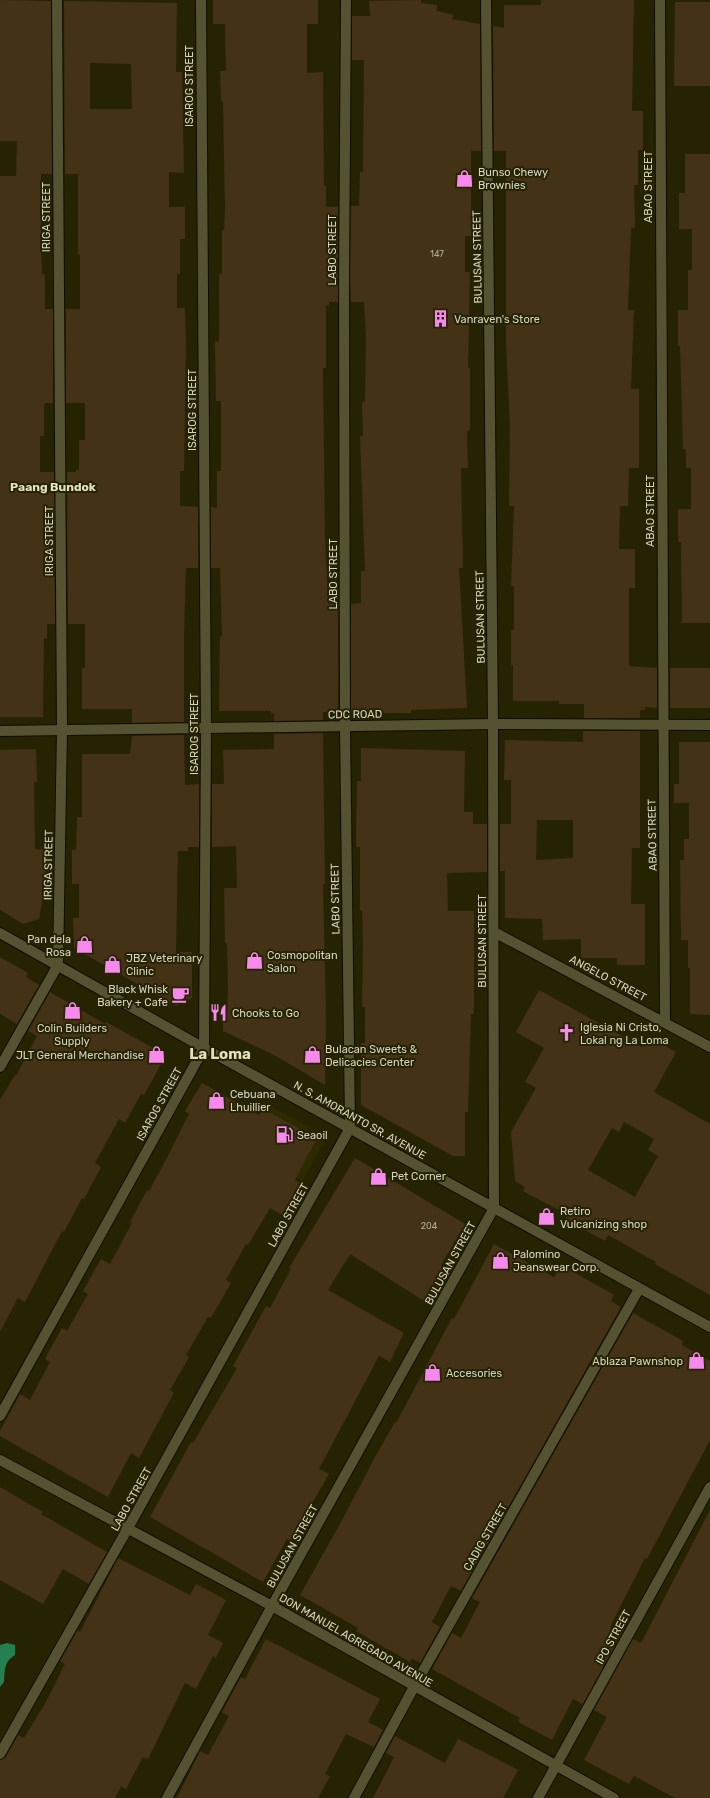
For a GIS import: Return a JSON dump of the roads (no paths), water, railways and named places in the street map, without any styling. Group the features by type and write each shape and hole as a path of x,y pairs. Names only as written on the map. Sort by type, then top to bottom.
{"street":[{"name":"IRIGA STREET","path":"0,1066 58,965 62,729 57,0"},
{"name":"ISAROG STREET","path":"0,1416 204,1048 206,728 201,0"},
{"name":"LABO STREET","path":"0,1754 128,1528 350,1128 345,727 344,272 346,0"},
{"name":"BULUSAN STREET","path":"167,1798 272,1606 494,1208 493,724 486,0"},
{"name":"ABAO STREET","path":"660,0 665,1022"},
{"name":"CDC ROAD","path":"0,731 493,724 710,725"},
{"name":"ANGELO STREET","path":"494,932 710,1047"},
{"name":"N. S. AMORANTO SR. AVENUE","path":"0,933 204,1048 710,1327"},
{"name":"CADIG STREET","path":"354,1798 414,1687 639,1289"},
{"name":"DON MANUEL AGREGADO AVENUE","path":"0,1460 272,1606 614,1798"},
{"name":"IPO STREET","path":"538,1798 710,1487"}],"place":[{"name":"Bunso Chewy Brownies","path":"465,178"},
{"name":"Vanraven's Store","path":"441,319"},
{"name":"Pan dela Rosa","path":"84,945"},
{"name":"Cosmopolitan Salon","path":"254,961"},
{"name":"JBZ Veterinary Clinic","path":"113,964"},
{"name":"Black Whisk Bakery + Cafe","path":"181,995"},
{"name":"Colin Builders Supply","path":"72,1010"},
{"name":"Chooks to Go","path":"219,1013"},
{"name":"Iglesia Ni Cristo, Lokal ng La Loma","path":"567,1033"},
{"name":"JLT General Merchandise","path":"157,1055"},
{"name":"Bulacan Sweets & Delicacies Center","path":"312,1055"},
{"name":"Cebuana Lhuillier","path":"217,1100"},
{"name":"Seaoil","path":"284,1135"},
{"name":"Pet Corner","path":"378,1176"},
{"name":"Retiro Vulcanizing shop","path":"547,1217"},
{"name":"Palomino Jeanswear Corp.","path":"500,1260"},
{"name":"Ablaza Pawnshop","path":"696,1361"},
{"name":"Accesories","path":"433,1373"}],"district":[{"name":"Paang Bundok","path":"53,487"},
{"name":"La Loma","path":"220,1054"}]}
